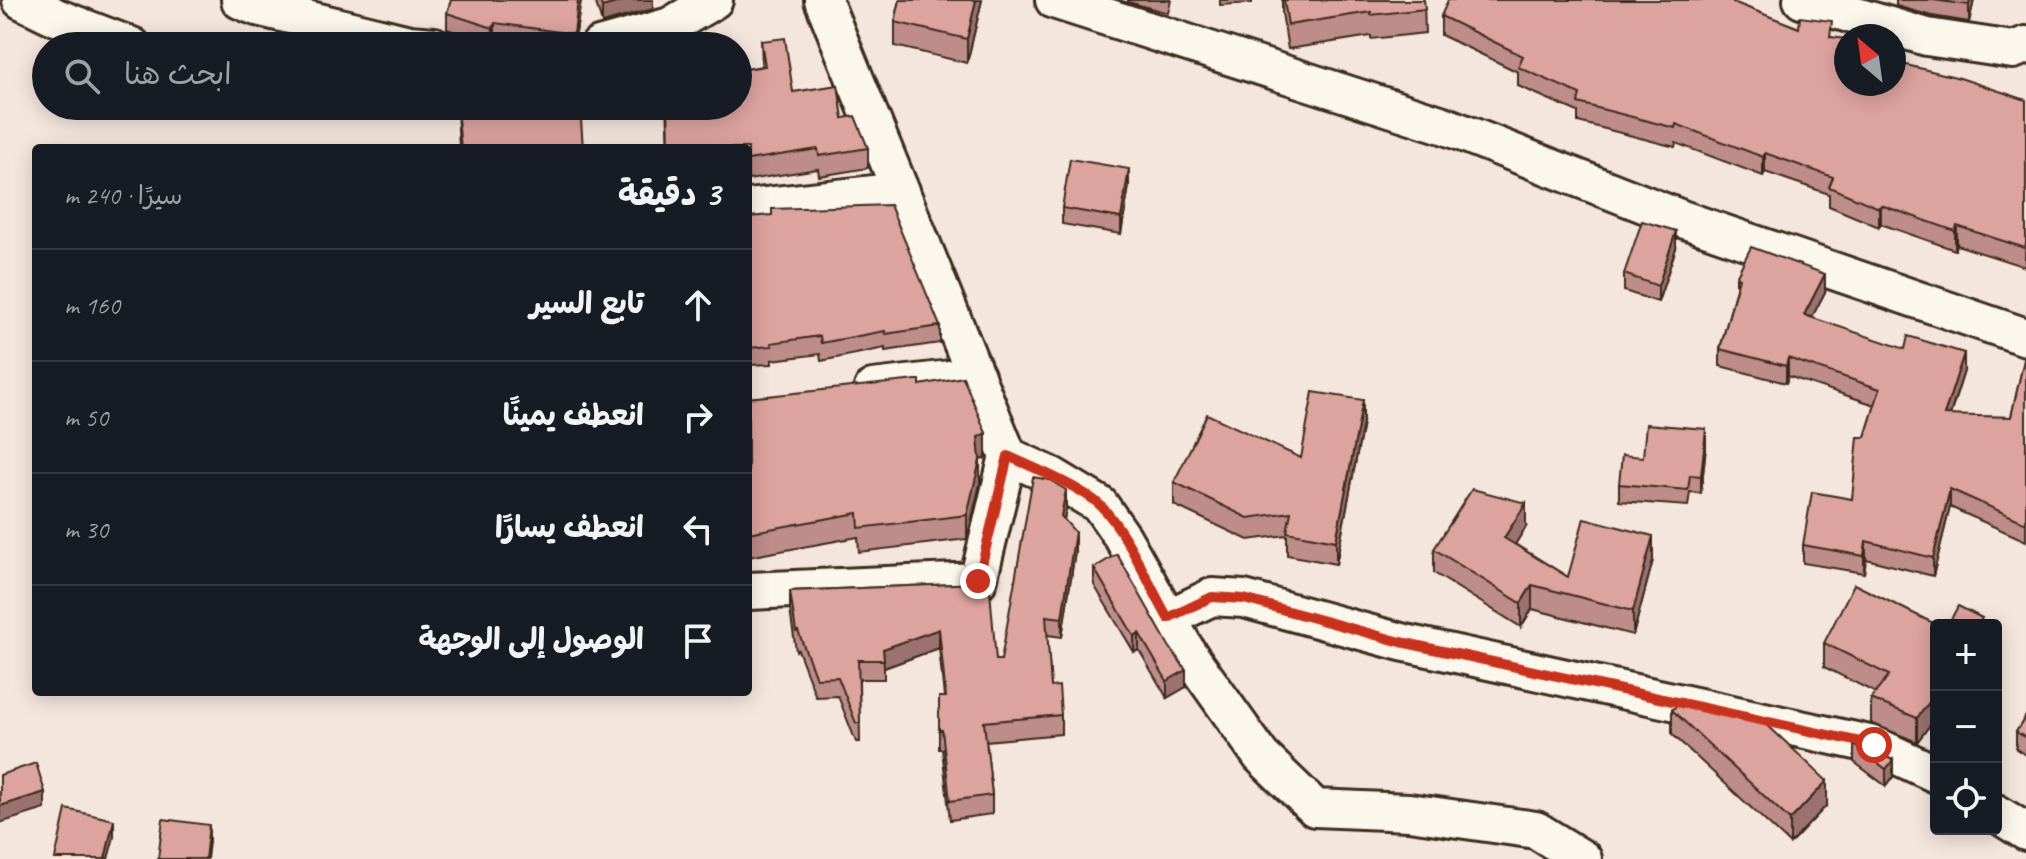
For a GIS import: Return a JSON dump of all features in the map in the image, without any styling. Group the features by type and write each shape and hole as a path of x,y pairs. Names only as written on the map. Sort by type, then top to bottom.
{"street":[{"path":"21,0 98,32"},
{"path":"240,0 360,32"},
{"path":"649,32 670,26 714,0"},
{"path":"752,591 978,581 1008,456 823,0"},
{"path":"1054,0 1443,125 1682,219 2026,337"},
{"path":"1802,0 1927,37 2013,50 2026,45"},
{"path":"752,208 901,191"},
{"path":"836,392 976,376"},
{"path":"1008,456 1052,476 1100,505 1123,538 1187,652 1261,756 1315,808 1409,812 1536,830 1583,859"},
{"path":"1168,618 1212,597 1244,599 1401,642 1874,745 1930,771"},
{"path":"2002,817 2026,832"}],"building":[{"path":"451,0 578,0 574,32 495,23 493,28 447,13"},
{"path":"600,0 626,0 602,7"},
{"path":"900,0 976,0 967,39 895,22"},
{"path":"1284,0 1424,0 1425,9 1371,15 1371,12 1288,25"},
{"path":"1448,0 1733,0 1799,28 1800,17 1832,21 1830,37 1834,38 1834,96 1906,96 1906,65 1960,78 2026,100 2025,248 1957,226 1955,231 1881,205 1879,208 1829,187 1833,177 1765,153 1763,157 1676,124 1675,128 1578,103 1580,94 1518,67 1523,56 1441,16"},
{"path":"1933,0 1970,0 1969,5"},
{"path":"785,38 793,92 838,85 843,118 855,116 868,148 819,156 818,149 752,159 752,144 669,144 668,120 752,120 752,68 765,66 761,41"},
{"path":"458,120 581,120 583,144 461,144"},
{"path":"1070,159 1129,169 1121,218 1062,208"},
{"path":"890,205 940,326 885,334 885,331 821,343 820,336 752,348 752,217 772,215 772,209"},
{"path":"1642,221 1676,231 1658,286 1624,274"},
{"path":"1751,247 1825,274 1804,315 1905,349 1908,336 1964,353 1944,415 2011,417 2026,351 2026,523 1950,489 1933,558 1866,541 1864,556 1803,545 1812,492 1852,499 1858,437 1865,437 1880,389 1788,358 1786,366 1720,349 1739,278 1736,277"},
{"path":"963,377 986,433 978,437 980,460 967,515 859,528 858,513 752,532 752,398 916,380 920,380 920,385"},
{"path":"1313,392 1363,400 1336,541 1287,532 1291,512 1248,518 1174,482 1207,414 1301,458"},
{"path":"1646,424 1706,429 1701,476 1690,475 1688,490 1619,484 1622,455 1643,457"},
{"path":"1033,477 1050,480 1066,490 1061,516 1075,532 1062,618 1046,616 1051,687 1059,686 1061,715 984,722 992,795 950,801 942,730 939,730 939,697 946,697 939,629 883,649 884,660 858,660 860,723 856,723 838,677 816,678 796,632 790,591 979,583 989,579 996,660 1001,660"},
{"path":"1472,489 1526,503 1504,538 1568,577 1584,518 1653,536 1633,611 1532,585 1521,603 1434,549"},
{"path":"1117,554 1186,670 1167,681 1139,633 1134,636 1094,568"},
{"path":"1854,584 1930,622 1930,701 1917,718 1871,699 1889,675 1824,643"},
{"path":"1958,606 1982,618 1981,619 1951,619"},
{"path":"1681,701 1760,718 1827,781 1790,820 1672,710"},
{"path":"2026,716 2026,738 2016,732"},
{"path":"1854,745 1867,748 1893,760 1886,769"},
{"path":"36,763 45,792 0,806 0,775"},
{"path":"66,809 114,820 105,859 55,859"},
{"path":"163,819 209,825 205,859 158,859"}],"route":[{"path":"978,581 1008,456 1052,476 1100,505 1123,538 1168,618 1212,597 1244,599 1401,642 1874,745"}]}
